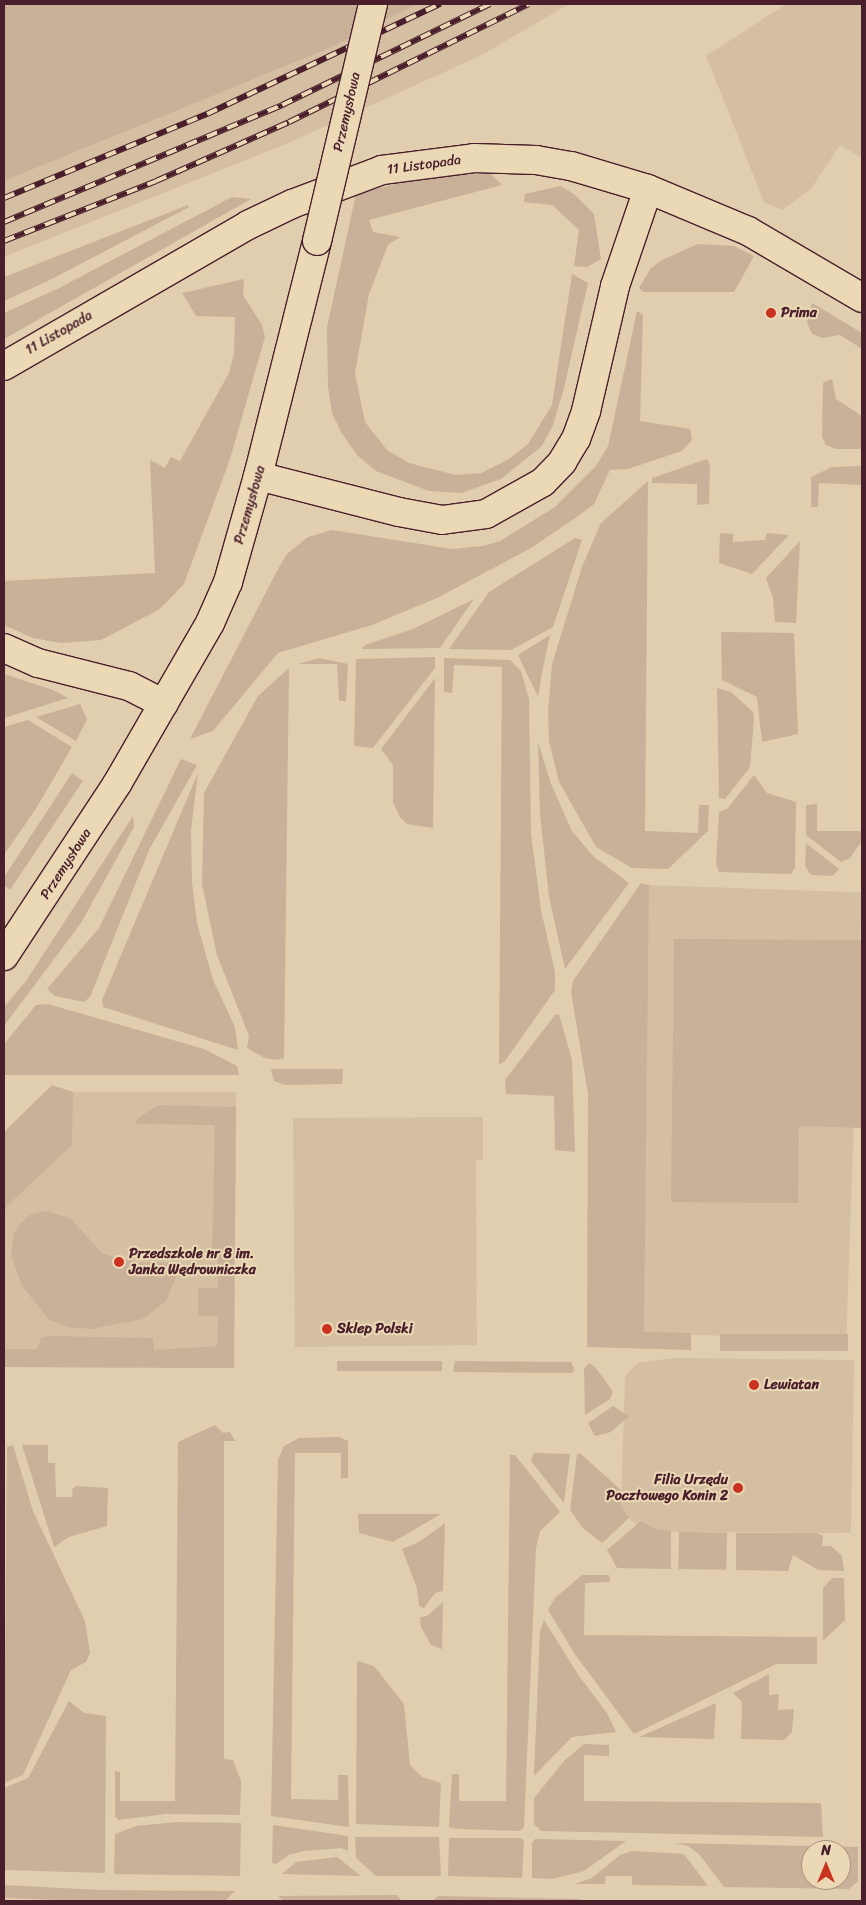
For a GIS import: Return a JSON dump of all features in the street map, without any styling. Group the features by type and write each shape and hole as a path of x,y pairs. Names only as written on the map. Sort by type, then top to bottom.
{"main road":[{"name":"Przemysłowa","path":"4,956 92,824 164,704 210,622 228,582 258,476 317,241 373,4"},
{"name":"11 Listopada","path":"4,366 248,225 348,180 382,170 474,158 511,158 571,166 648,189 756,235 862,298"},
{"path":"258,476 399,512 442,520 486,514 543,482 562,462 576,439 615,286 648,189"},
{"path":"4,648 38,663 129,686 164,704"}],"shaded area":[{"path":"4,4 417,4 330,48 4,181"},
{"path":"417,4 569,4 482,55 286,144 4,257 4,181 330,48"},
{"path":"786,4 862,4 862,158 840,145 811,189 782,210 764,202 706,56"},
{"path":"491,174 502,185 369,220 373,232 400,237 388,245 369,294 355,373 365,422 387,450 409,463 456,475 481,473 509,459 528,444 552,405 572,274 588,283 564,388 553,425 542,446 501,479 461,493 429,491 376,471 357,455 341,432 332,413 328,387 327,327 356,194 419,178"},
{"path":"560,186 574,194 594,214 601,259 587,267 574,266 579,230 552,205 524,202 525,194"},
{"path":"232,197 251,199 4,339 4,313 59,288"},
{"path":"188,205 189,207 50,280 4,301 4,277"},
{"path":"698,244 734,246 754,256 734,292 643,292 639,288 651,268 662,260"},
{"path":"244,279 243,295 262,325 265,337 230,459 184,584 160,609 101,640 61,643 33,638 4,625 4,581 155,573 150,460 165,468 171,457 180,461 229,373 234,353 235,317 196,316 182,293"},
{"path":"812,303 862,333 862,349 840,335 823,338 812,334 807,323"},
{"path":"637,311 643,315 640,421 690,429 692,440 682,451 628,469 610,470 594,504 574,519 531,548 437,598 372,625 278,653 213,731 190,739 279,567 287,554 308,537 332,530 452,549 483,546 500,541 555,507 596,466 608,446"},
{"path":"832,379 836,399 862,416 862,449 836,449 826,445 822,437 823,383"},
{"path":"707,459 710,466 709,504 697,505 697,484 652,483 652,478"},
{"path":"862,466 862,485 819,483 818,507 811,507 811,477 832,467"},
{"path":"648,481 645,831 698,833 699,805 709,805 708,831 668,869 632,868 596,847 559,782 549,741 548,711 552,664 582,567 601,523"},
{"path":"720,533 733,534 733,542 765,540 767,533 789,535 752,574 719,563"},
{"path":"575,538 582,540 553,627 511,650 449,649 489,592"},
{"path":"800,541 796,623 775,622 773,598 766,578"},
{"path":"474,599 440,648 362,649 365,645 413,629"},
{"path":"721,632 794,633 798,734 762,742 757,697 722,680"},
{"path":"550,635 542,673 538,697 518,655"},
{"path":"435,657 435,668 373,748 354,746 356,659"},
{"path":"319,658 348,664 346,701 339,701 337,664 298,664"},
{"path":"444,658 510,660 521,671 529,699 531,833 541,910 555,972 555,990 505,1061 499,1065 502,667 454,665 452,693 444,692"},
{"path":"289,668 284,1058 278,1060 265,1058 247,1048 249,1036 217,955 202,884 204,793 258,696"},
{"path":"4,674 53,690 68,698 4,718"},
{"path":"435,678 433,828 407,824 400,817 393,802 393,765 381,749"},
{"path":"717,688 731,692 753,712 754,719 750,767 725,799 719,798"},
{"path":"80,704 87,719 76,741 36,717"},
{"path":"28,720 72,747 37,807 4,855 4,727"},
{"path":"538,742 551,784 572,831 593,856 629,883 565,969 549,897 540,814"},
{"path":"181,759 197,765 149,850 90,997 84,1002 55,996 47,989 99,928"},
{"path":"72,773 83,781 10,890 4,885 4,877"},
{"path":"198,773 191,830 192,882 197,923 213,980 235,1027 238,1050 103,1007 102,1000"},
{"path":"754,775 767,793 796,802 795,868 791,874 719,872 716,864 719,812 727,809"},
{"path":"817,804 817,831 862,831 862,841 850,858 841,862 806,835 806,805"},
{"path":"133,816 134,827 81,923 4,1026 4,1007 26,981"},
{"path":"806,843 839,869 833,876 811,875 805,866"},
{"path":"641,883 649,885 644,1332 691,1333 691,1350 587,1347 588,1094 571,992 573,981"},
{"path":"649,885 862,892 846,1340 633,1333"},
{"path":"674,939 862,940 862,1128 799,1126 798,1203 671,1202"},
{"path":"48,1004 204,1049 237,1066 239,1075 4,1075 4,1044 36,1005"},
{"path":"559,1014 572,1060 575,1152 555,1150 554,1096 506,1094 505,1080 555,1015"},
{"path":"271,1069 343,1069 342,1084 285,1085 274,1081"},
{"path":"52,1085 73,1092 72,1145 7,1206 4,1213 4,1132"},
{"name":"Przedszkole nr 8 im. Janka Wędrowniczka","path":"73,1092 236,1092 234,1368 4,1367 4,1157"},
{"path":"158,1105 236,1107 234,1368 4,1367 4,1349 37,1349 41,1338 47,1336 153,1338 154,1350 217,1346 218,1316 198,1316 198,1288 218,1288 217,1254 212,1254 215,1125 135,1124 138,1118"},
{"path":"483,1117 483,1160 476,1160 477,1345 295,1347 293,1118"},
{"path":"47,1211 71,1219 103,1254 139,1263 175,1262 179,1270 166,1301 143,1319 92,1329 67,1327 48,1319 22,1286 11,1255 14,1234 20,1224 31,1214"},
{"path":"720,1334 848,1334 848,1351 720,1351"},
{"path":"673,1358 854,1360 851,1533 668,1532 640,1529 621,1506 625,1376 638,1363"},
{"path":"337,1361 442,1361 442,1371 337,1371"},
{"path":"455,1361 571,1362 574,1368 573,1373 453,1372"},
{"path":"589,1363 596,1368 613,1392 610,1399 585,1415 584,1369"},
{"path":"613,1406 629,1416 611,1432 595,1436 588,1423"},
{"path":"215,1425 223,1433 230,1432 235,1441 224,1441 224,1759 233,1760 241,1781 240,1815 166,1814 118,1820 115,1816 115,1771 120,1772 120,1801 175,1801 178,1442"},
{"path":"339,1437 348,1441 348,1478 341,1478 341,1453 295,1453 291,1799 338,1800 338,1775 348,1775 349,1827 271,1816 278,1460 284,1446 299,1438"},
{"path":"13,1445 33,1511 85,1621 90,1653 86,1662 71,1670 23,1775 4,1783 7,1447"},
{"path":"22,1445 48,1445 48,1463 55,1463 56,1497 73,1497 72,1489 76,1486 108,1488 107,1526 69,1537 54,1547"},
{"path":"534,1453 570,1454 564,1503 531,1461"},
{"path":"577,1454 581,1454 621,1490 621,1506 629,1518 602,1543 583,1528 570,1510"},
{"path":"510,1455 515,1455 560,1512 540,1531 536,1548 524,1827 520,1831 458,1829 449,1827 452,1774 459,1774 459,1801 506,1801"},
{"path":"358,1514 441,1514 393,1542 359,1533"},
{"path":"641,1521 655,1529 671,1531 671,1569 617,1568 607,1550"},
{"path":"445,1523 443,1591 435,1593 424,1608 419,1606 417,1588 402,1549 419,1542"},
{"path":"679,1532 727,1533 726,1570 678,1569"},
{"path":"736,1533 817,1533 823,1536 822,1546 831,1546 842,1556 844,1571 818,1570 793,1555 788,1571 736,1570"},
{"path":"582,1575 609,1575 610,1582 585,1583 584,1635 817,1637 817,1664 776,1664 634,1734 574,1653 548,1610 555,1598"},
{"path":"832,1578 844,1578 845,1620 823,1641 823,1588"},
{"path":"443,1602 442,1649 431,1645 421,1627 420,1617 427,1616"},
{"path":"544,1620 579,1676 607,1713 616,1732 572,1737 534,1776 540,1632"},
{"path":"357,1661 374,1666 404,1704 410,1765 422,1777 441,1783 439,1827 356,1824"},
{"path":"769,1674 769,1695 779,1694 778,1710 794,1709 792,1732 784,1740 741,1739 742,1702 733,1693"},
{"path":"69,1701 84,1713 106,1716 105,1873 4,1870 4,1788 28,1778"},
{"path":"716,1703 714,1739 639,1737"},
{"path":"584,1744 609,1745 609,1756 584,1755 584,1801 821,1803 823,1837 541,1831 534,1824 534,1798 565,1760"},
{"path":"177,1822 241,1823 240,1876 114,1874 115,1834 136,1826"},
{"path":"273,1825 348,1836 348,1851 341,1848 304,1851 289,1855 276,1864 272,1863"},
{"path":"355,1837 439,1837 441,1876 376,1876 356,1858"},
{"path":"449,1838 520,1838 524,1840 522,1878 448,1876"},
{"path":"535,1839 626,1841 584,1871 553,1879 532,1878 532,1843"},
{"path":"675,1843 801,1846 801,1888 724,1887 699,1854 688,1846"},
{"path":"851,1847 858,1847 858,1881 851,1887"},
{"path":"632,1851 684,1854 708,1886 632,1885 632,1876 606,1876 605,1884 575,1884 592,1878 620,1855"},
{"path":"337,1857 361,1876 282,1874 296,1862"},
{"path":"4,1885 100,1890 235,1891 225,1901 87,1901 4,1898"},
{"path":"397,1895 402,1901 284,1901 278,1896"},
{"path":"438,1896 581,1899 581,1901 432,1901"}],"railway":[{"path":"4,198 207,114 440,4"},
{"path":"4,222 282,105 490,4"},
{"path":"4,241 156,181 289,122 529,4"}],"place":[{"name":"Prima","path":"771,313"},
{"name":"Przedszkole nr 8 im. Janka Wędrowniczka","path":"119,1262"},
{"name":"Sklep Polski","path":"327,1329"},
{"name":"Lewiatan","path":"754,1385"},
{"name":"Filia Urzędu Pocztowego Konin 2","path":"738,1488"}]}
